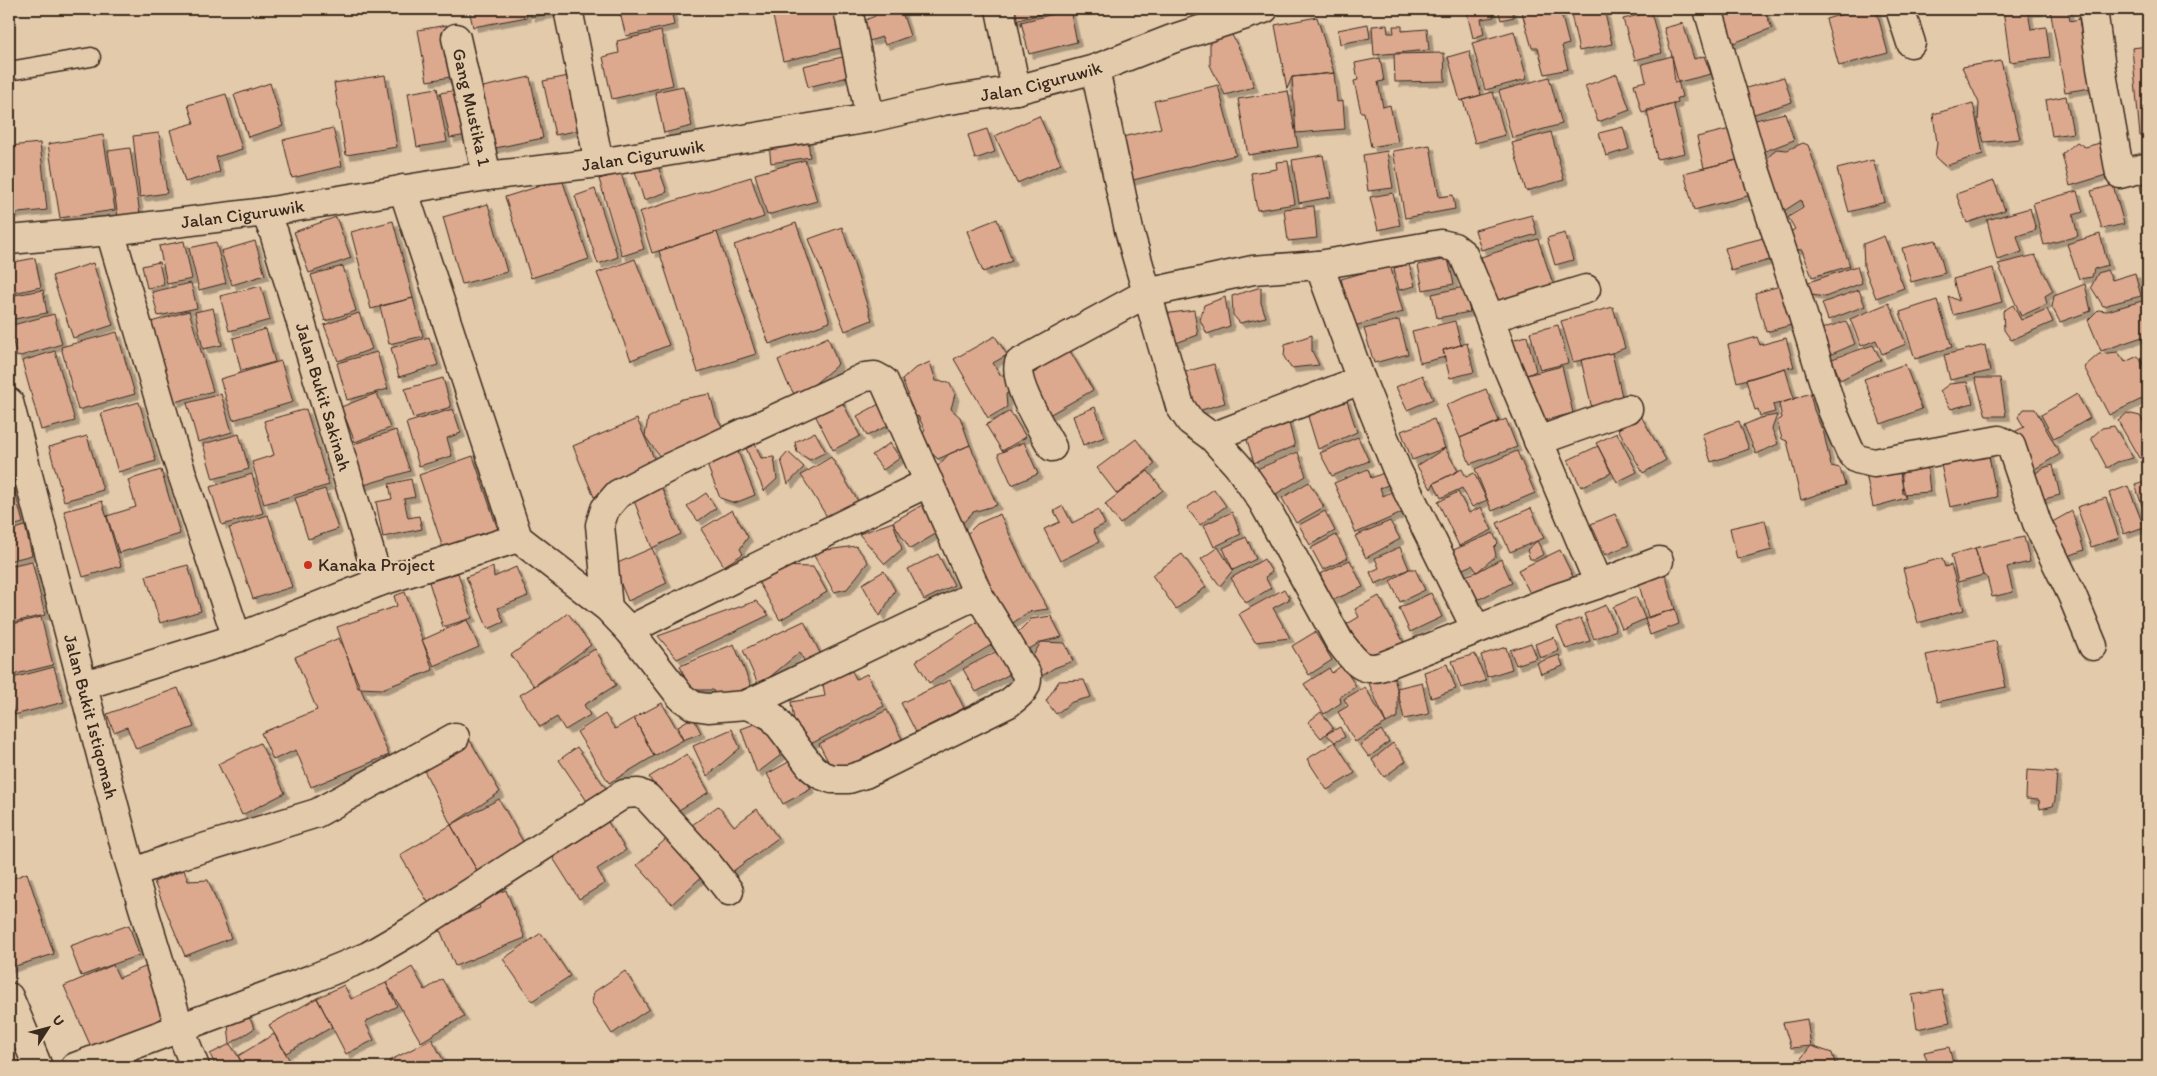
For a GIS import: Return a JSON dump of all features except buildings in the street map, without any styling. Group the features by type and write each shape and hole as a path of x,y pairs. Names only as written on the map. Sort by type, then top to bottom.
{"street":[{"path":"568,9 598,163"},
{"path":"848,9 870,118"},
{"path":"1000,9 1016,90"},
{"name":"Jalan Ciguruwik","path":"9,240 110,231 265,212 487,176 598,163 870,118 943,101 1016,90 1094,70 1172,39 1264,9"},
{"path":"1708,9 1750,157 1793,283 1833,412 1850,451 1858,458 1874,464 1999,440 2006,442 2014,451 2038,523 2093,646"},
{"path":"1900,9 1911,43"},
{"path":"2093,9 2102,77 2120,174 2148,167"},
{"name":"Gang Mustika 1","path":"456,38 487,176"},
{"path":"1094,70 1129,230 1180,406 1190,421 1212,437 1238,466 1263,502 1339,641 1354,660 1364,667 1373,670 1557,598 1659,561"},
{"path":"403,189 518,538 608,608 629,630 681,698 694,706 708,708 746,706 760,710 773,717 812,768 820,775 832,779 849,779 865,774 1009,703 1026,688 1027,675 978,594 884,381 875,376 865,377 668,468 618,494 606,510 600,525 608,608"},
{"name":"Jalan Bukit Sakinah","path":"265,212 274,233 379,582"},
{"path":"110,231 174,450 236,638"},
{"path":"1052,447 1026,399 1017,369 1019,363 1147,293 1263,268 1319,266 1441,244 1454,246 1463,254 1490,318 1504,359 1599,584"},
{"path":"1319,266 1397,470 1476,630"},
{"path":"1490,318 1586,289"},
{"path":"1212,437 1361,380"},
{"name":"Jalan Bukit Istiqomah","path":"9,402 82,686 133,873 180,1029 195,1067"},
{"path":"1538,441 1628,409"},
{"path":"629,630 929,482"},
{"path":"82,686 236,638 379,582 518,538"},
{"path":"746,706 978,594"},
{"path":"133,873 171,858 316,813 454,737"},
{"path":"75,1067 180,1029 368,956 411,931 624,794 638,793 647,797 708,864 729,891"},
{"path":"9,997 38,1067"}],"lane":[{"path":"9,71 91,57"}],"place":[{"name":"Kanaka Project","path":"308,565"}]}
